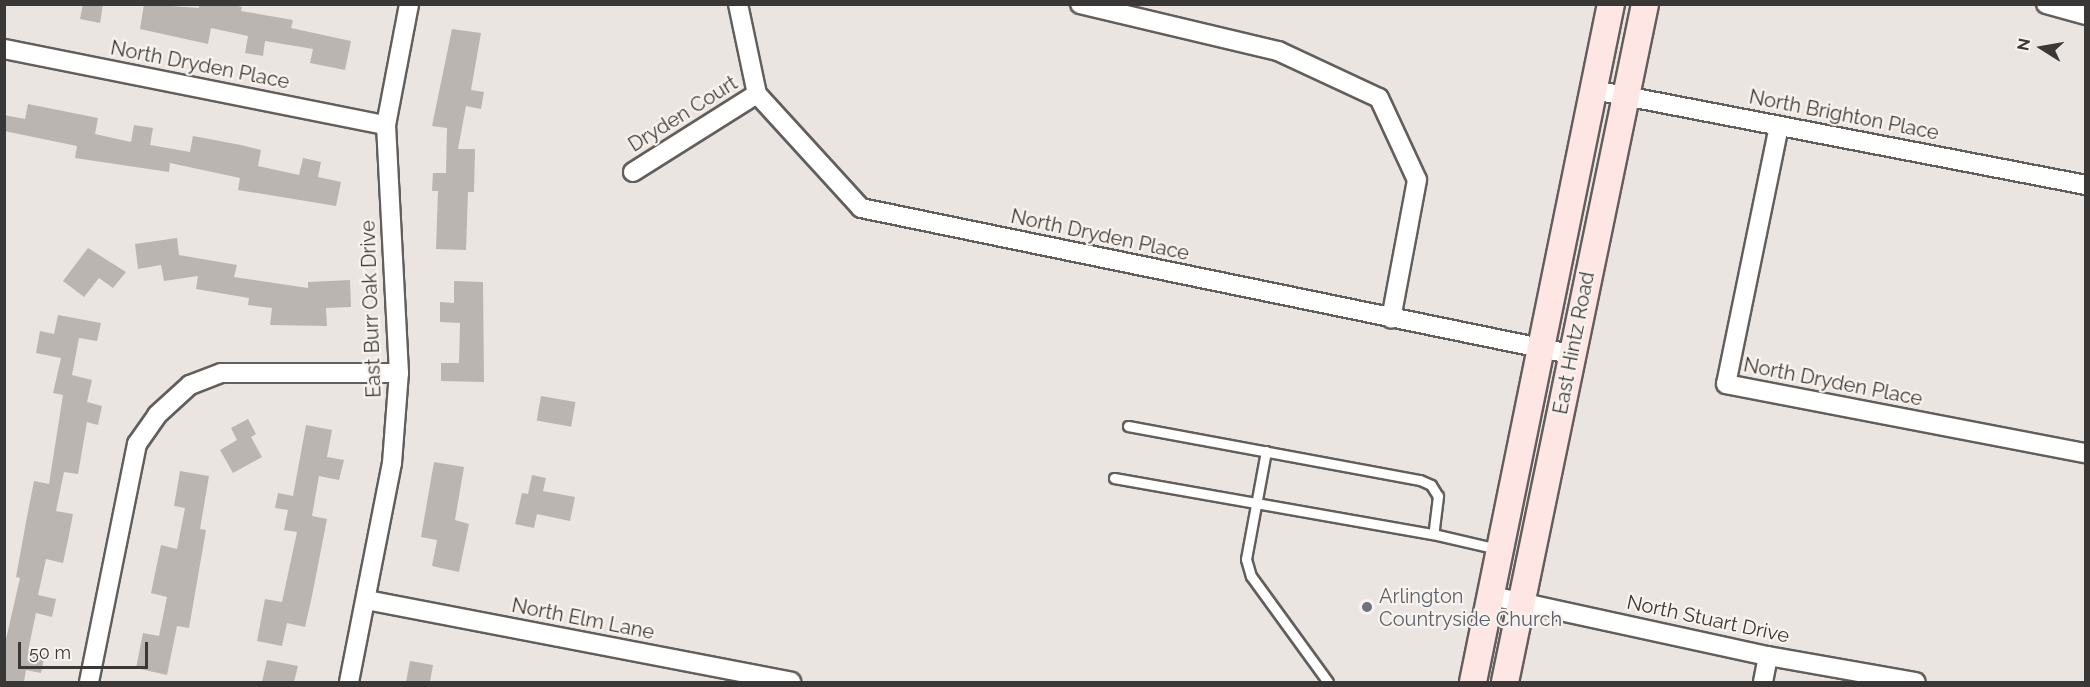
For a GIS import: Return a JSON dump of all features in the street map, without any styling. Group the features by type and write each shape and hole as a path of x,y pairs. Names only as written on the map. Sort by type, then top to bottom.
{"main road":[{"name":"East Hintz Road","path":"1473,682 1611,4"},
{"name":"East Hintz Road","path":"1505,682 1570,354 1645,4"}],"street":[{"name":"East Burr Oak Drive","path":"349,682 392,464 399,373 387,125 409,4"},
{"path":"738,4 757,94"},
{"path":"1080,4 1278,51 1379,98 1417,180 1391,319"},
{"path":"2046,4 2085,15"},
{"name":"North Dryden Place","path":"4,49 387,125"},
{"name":"North Brighton Place","path":"1594,90 2085,185"},
{"name":"North Dryden Place","path":"757,94 861,208 1391,319 1570,354"},
{"name":"Dryden Court","path":"633,172 757,94"},
{"name":"North Dryden Place","path":"1779,126 1726,384 2085,453"},
{"path":"89,682 137,444 157,415 190,385 221,373 399,373"},
{"name":"North Stuart Drive","path":"1491,596 1768,656 1916,682"},
{"name":"North Elm Lane","path":"367,600 791,682"},
{"path":"1763,682 1768,656"}],"lane":[{"path":"1128,426 1266,451 1431,485 1438,496 1433,534"},
{"path":"1266,451 1246,559 1251,576 1328,682"},
{"path":"1113,478 1433,534 1500,549"}],"building":[{"path":"83,4 103,4 100,23 80,19"},
{"path":"144,4 199,8 199,4 230,4 242,7 241,11 293,20 291,28 351,41 345,70 310,63 313,49 265,41 263,56 245,53 248,36 211,28 208,44 140,29"},
{"path":"452,29 481,33 471,90 484,92 481,109 466,106 458,149 475,149 474,192 468,192 466,250 436,249 438,191 432,191 433,173 446,173 447,128 432,126"},
{"path":"28,104 98,118 95,134 131,142 134,125 153,128 150,145 190,152 193,136 241,145 261,150 258,166 299,175 303,158 321,162 318,177 341,182 336,206 238,190 240,178 170,163 169,172 75,158 77,146 4,131 4,115 25,119"},
{"path":"177,238 179,255 237,265 234,277 308,288 308,282 350,280 351,307 326,308 327,326 270,325 272,308 248,305 249,298 196,289 198,276 164,281 161,265 138,269 135,244"},
{"path":"88,248 126,272 113,288 99,278 84,297 63,281"},
{"path":"454,281 483,282 484,382 441,381 441,363 459,363 460,323 440,322 440,302 454,303"},
{"path":"58,315 101,323 97,341 79,338 72,375 92,380 87,402 102,406 98,425 87,422 78,474 64,472 56,511 73,514 69,535 63,563 46,559 38,595 56,599 52,617 36,613 28,651 45,654 41,673 26,670 24,682 4,682 4,648 20,578 16,577 34,481 49,484 63,395 53,393 61,358 36,353 40,331 54,334"},
{"path":"541,396 575,402 571,427 537,421"},
{"path":"248,419 256,434 251,437 262,457 233,473 220,450 237,440 231,428"},
{"path":"306,425 332,430 327,457 344,460 339,480 319,476 312,516 327,519 312,596 305,627 287,623 282,646 257,641 265,599 282,602 297,532 284,530 288,510 275,508 278,493 293,496"},
{"path":"434,462 464,467 455,520 469,524 459,572 432,566 437,540 421,537"},
{"path":"180,471 209,476 200,529 206,530 189,628 177,626 167,675 136,668 143,633 159,636 167,597 151,593 161,545 177,549 185,508 174,506"},
{"path":"532,475 546,478 543,491 575,497 570,521 537,514 534,528 515,524 522,493 528,494"},
{"path":"267,660 298,666 294,682 262,682"},
{"path":"410,661 433,665 430,682 406,682"}],"place":[{"name":"Arlington Countryside Church","path":"1367,607"}]}
